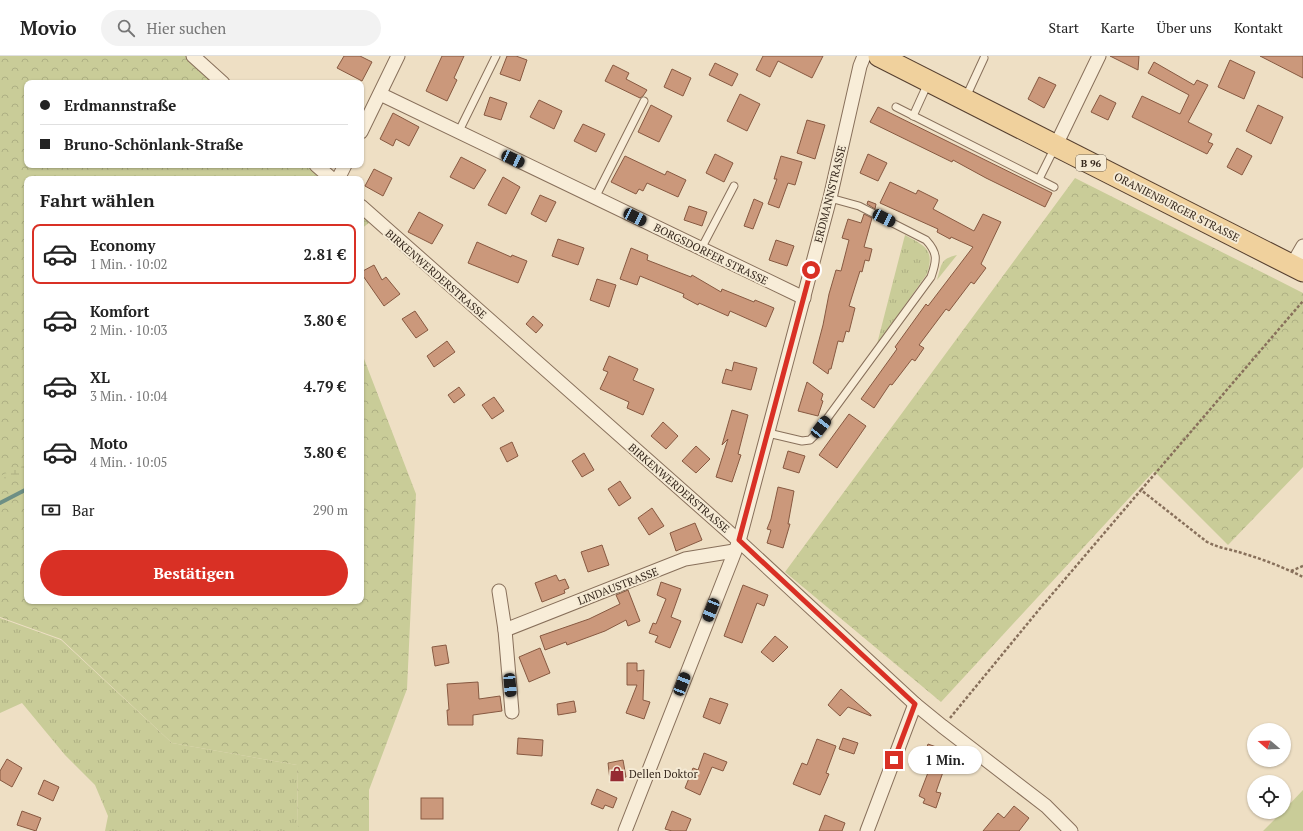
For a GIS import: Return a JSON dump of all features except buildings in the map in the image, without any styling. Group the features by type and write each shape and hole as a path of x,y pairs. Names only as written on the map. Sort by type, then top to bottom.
{"main road":[{"name":"ORANIENBURGER STRASSE","path":"880,56 1298,268"}],"street":[{"path":"193,56 220,80"},
{"path":"364,126 398,56"},
{"name":"ERDMANNSTRASSE","path":"625,831 737,546 830,198 860,66 864,56"},
{"path":"1056,145 1098,56"},
{"name":"BORGSDORFER STRASSE","path":"380,94 458,133 804,298"},
{"path":"319,168 329,176"},
{"name":"BIRKENWERDERSTRASSE","path":"364,209 737,546 915,704 1046,806 1071,831"},
{"path":"1298,268 1303,246"},
{"name":"LINDAUSTRASSE","path":"505,630 685,559 737,546"},
{"path":"500,591 512,712"},
{"path":"868,831 915,704"}],"lane":[{"path":"458,133 496,56"},
{"path":"965,99 984,58"},
{"path":"914,116 929,81"},
{"path":"595,198 644,101"},
{"path":"896,107 1054,187"},
{"path":"1039,179 1056,145"},
{"path":"701,249 734,186"},
{"path":"768,433 802,441 810,440 931,277 934,267 936,258 934,249 926,240 859,206 830,198"}],"path":[{"path":"942,726 1042,606 1303,301"},
{"path":"1141,490 1207,542 1218,548 1245,554 1303,577"},
{"path":"1290,571 1303,566"}],"green space":[{"path":"0,56 187,56 215,80 24,80 24,168 315,168 325,176 24,176 24,604 364,604 364,359 416,494 407,689 369,790 369,831 298,831 297,765 172,743 61,639 0,617"},
{"path":"1075,178 1303,293 1303,467 1228,545 1154,471 941,702 785,572"},
{"path":"364,210 374,219 364,227"},
{"path":"905,235 918,242 929,254 930,259 927,274 877,344"},
{"path":"957,255 937,280 942,263 947,258"},
{"path":"24,465 24,480 0,478 0,476"},
{"path":"0,618 61,640 172,743 297,765 298,831 105,831 108,816 95,785 65,755 22,703 0,713"},
{"path":"1303,790 1303,831 1263,831 1275,819 1291,819 1291,803"}],"waterway":[{"path":"0,503 24,491"}],"place":[{"name":"Dellen Doktor","path":"617,774"}],"route":[{"path":"811,270 739,540 915,704 894,760"}]}
